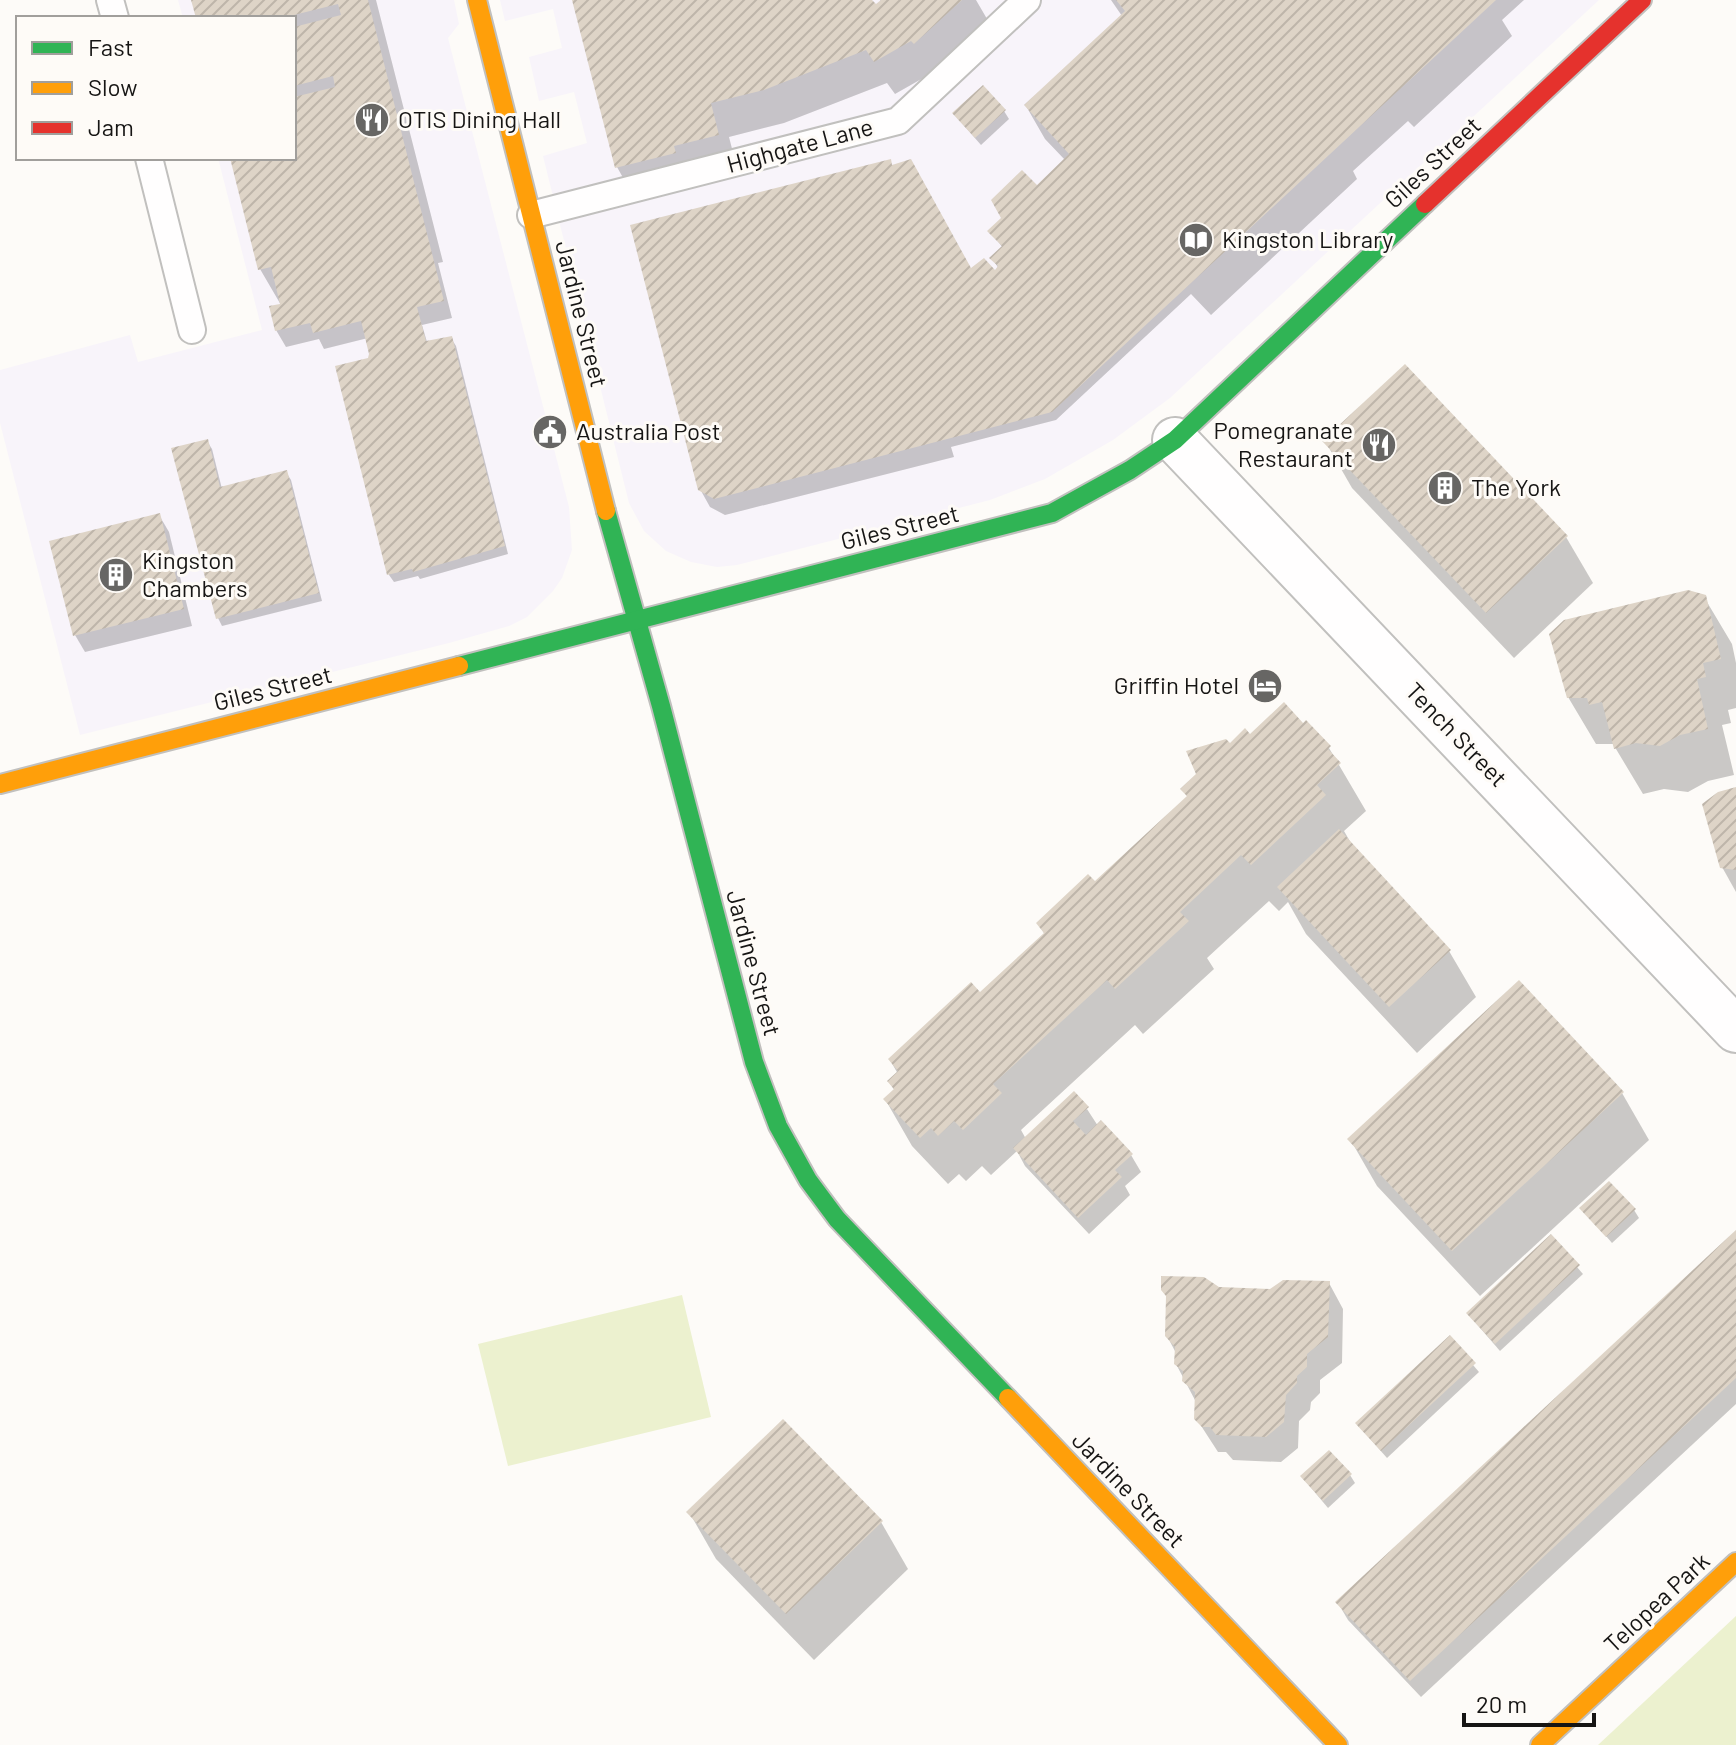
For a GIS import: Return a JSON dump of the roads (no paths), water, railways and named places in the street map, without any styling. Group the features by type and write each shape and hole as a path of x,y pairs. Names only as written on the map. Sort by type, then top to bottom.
{"street":[{"name":"Jardine Street","path":"477,0 635,620 665,721 754,1062 778,1126 808,1180 837,1219 1338,1745"},
{"name":"Giles Street","path":"0,784 1052,513 1130,470 1175,440 1642,0"},
{"name":"Tench Street","path":"1175,440 1736,1030"},
{"name":"Telopea Park","path":"1540,1745 1736,1562"}],"lane":[{"name":"Highgate Lane","path":"531,215 898,121 1027,0"},
{"path":"150,160 192,330"}],"place":[{"name":"OTIS Dining Hall","path":"372,120"},
{"name":"Kingston Library","path":"1196,240"},
{"name":"Australia Post","path":"550,432"},
{"name":"Pomegranate Restaurant","path":"1379,445"},
{"name":"The York","path":"1445,488"},
{"name":"Kingston Chambers","path":"116,575"},
{"name":"Griffin Hotel","path":"1265,686"}]}
